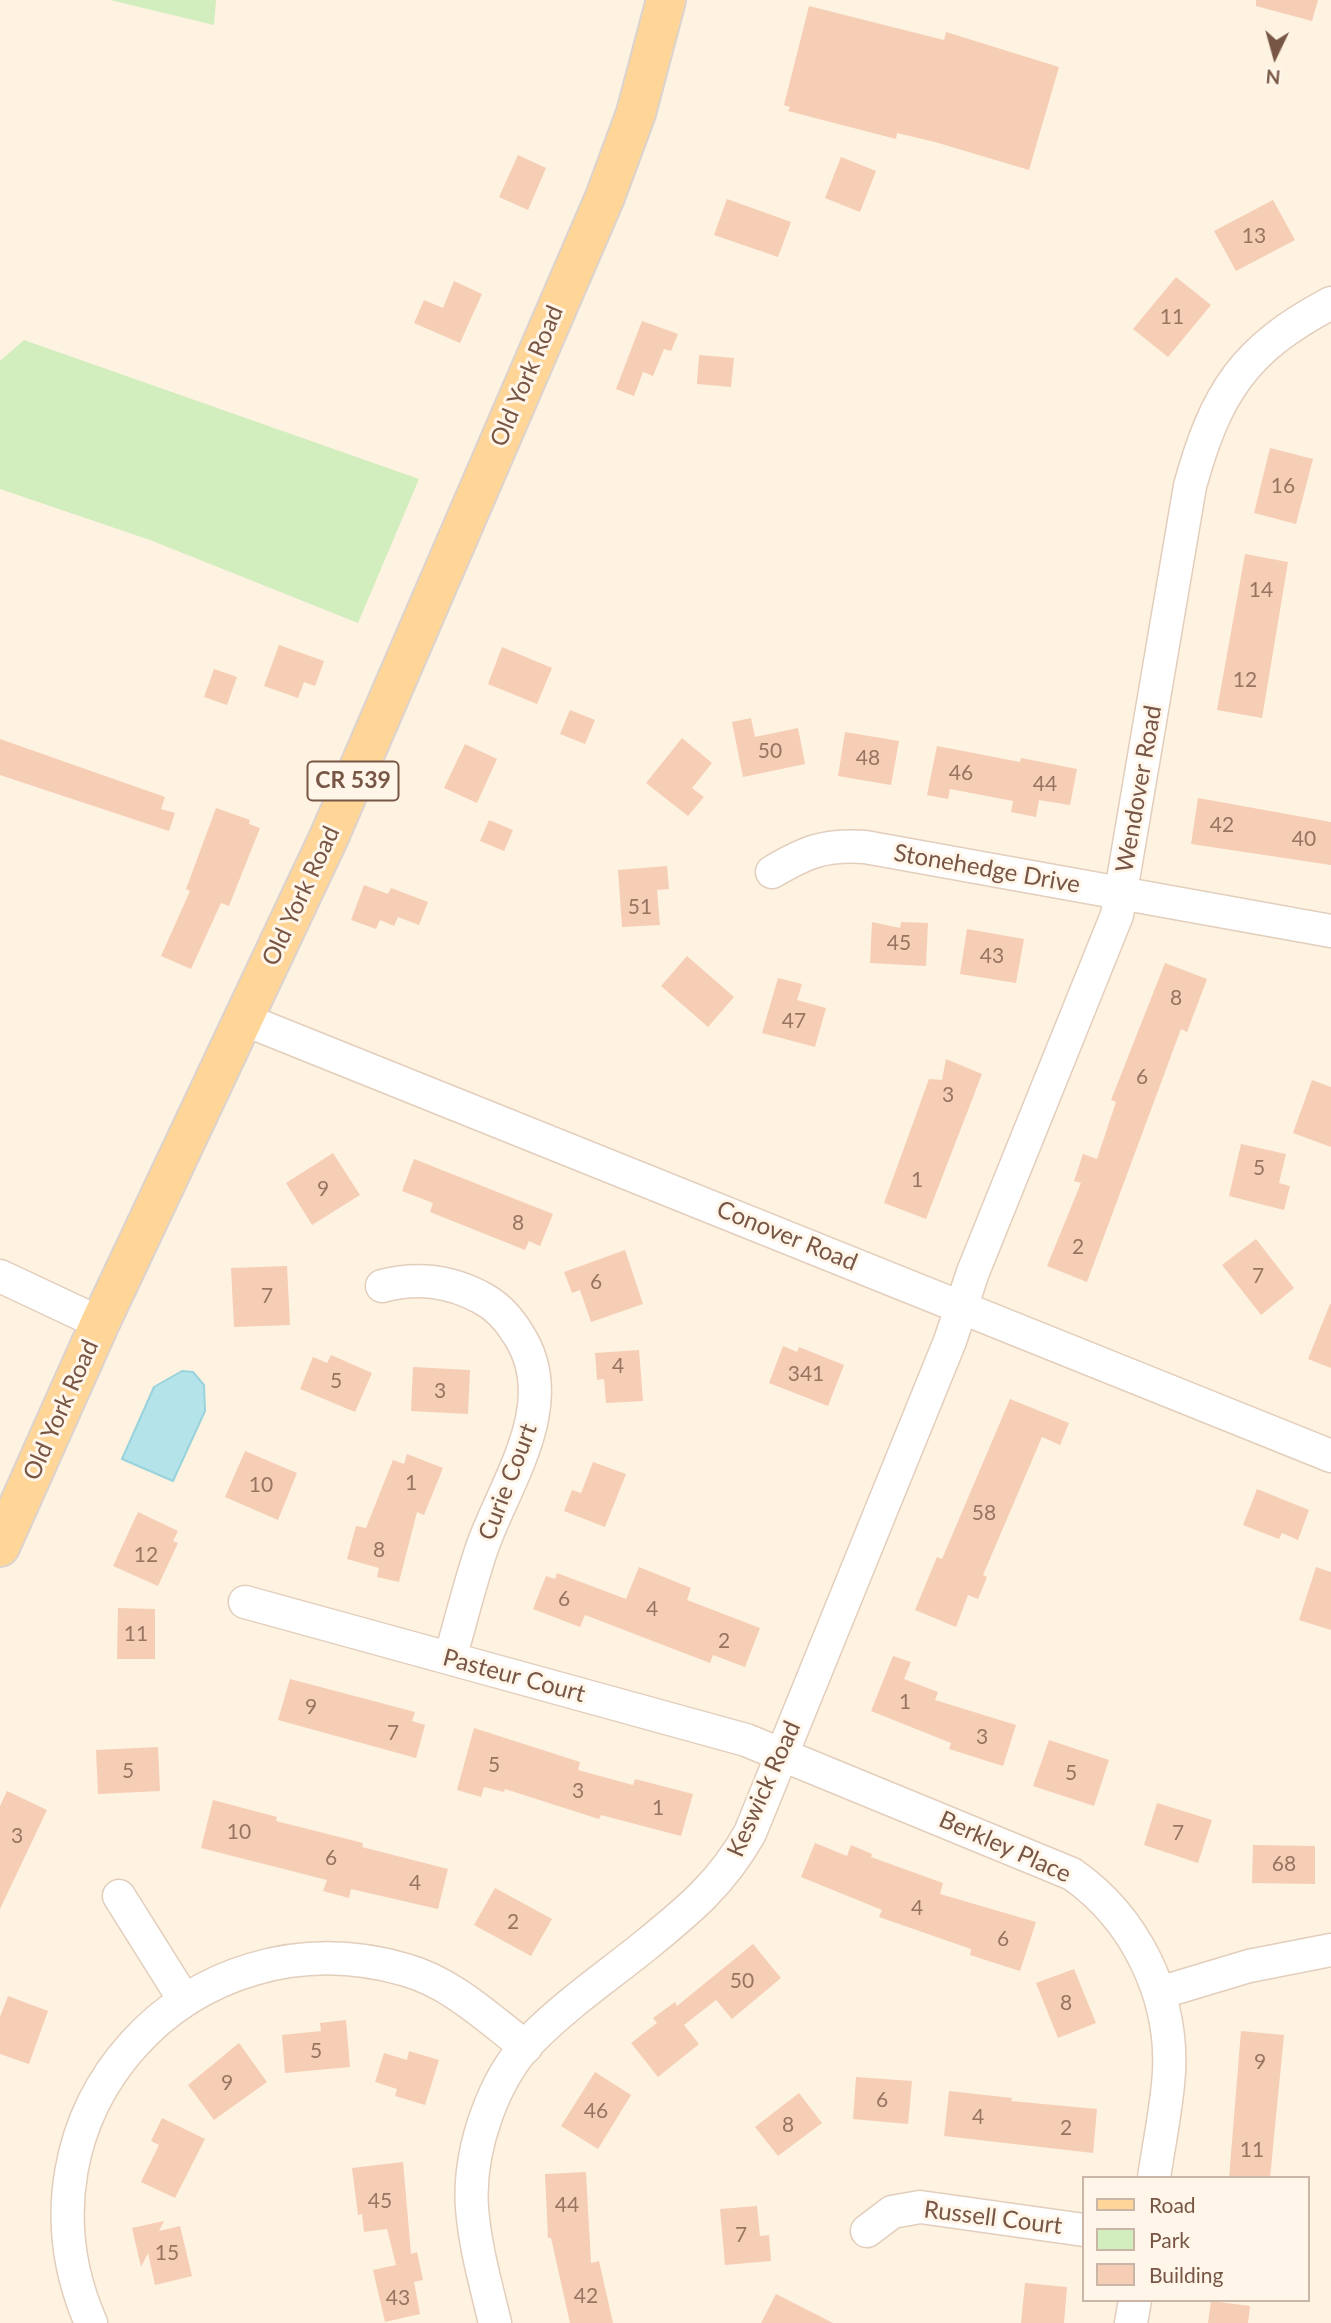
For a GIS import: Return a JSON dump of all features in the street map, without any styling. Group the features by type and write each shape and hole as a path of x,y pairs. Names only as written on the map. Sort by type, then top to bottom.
{"main road":[{"name":"Old York Road","path":"0,1547 100,1323 329,837 605,197 639,100 666,0"}],"street":[{"name":"Wendover Road","path":"961,1306 1117,915 1190,486 1201,446 1217,408 1238,372 1268,343 1300,319 1331,303"},
{"name":"Stonehedge Drive","path":"772,872 806,852 838,845 1331,931"},
{"name":"Conover Road","path":"243,1019 1331,1456"},
{"path":"0,1276 100,1323"},
{"name":"Curie Court","path":"382,1286 424,1280 460,1287 486,1300 504,1315 519,1334 535,1375 537,1398 533,1420 484,1544 450,1658"},
{"name":"Keswick Road","path":"495,2323 474,2228 472,2182 489,2112 504,2079 526,2047 716,1885 750,1833 961,1306"},
{"name":"Pasteur Court","path":"245,1602 722,1734 782,1754"},
{"name":"Berkley Place","path":"782,1754 1072,1874 1089,1886 1121,1919 1144,1957 1165,2013 1169,2073 1154,2176"},
{"path":"119,1896 183,1998"},
{"path":"1159,1993 1249,1966 1331,1950"},
{"path":"91,2323 74,2273 67,2240 66,2206 74,2152 91,2106 116,2062 149,2024 183,1998 215,1981 276,1963 319,1959 359,1961 406,1970 438,1983 526,2047"},
{"name":"Russell Court","path":"867,2231 892,2212 920,2207 1082,2230"},
{"path":"1132,2323 1135,2302"}],"green space":[{"path":"110,0 216,0 214,25"},
{"path":"24,340 419,479 358,623 150,540 0,489 0,361"}],"water":[{"path":"182,1371 193,1372 204,1385 205,1411 173,1481 122,1459 154,1387"}],"building":[{"path":"1256,0 1318,0 1312,21 1256,6"},
{"path":"809,6 944,40 946,32 1059,67 1029,170 935,142 897,133 896,139 788,111 790,107 784,105"},
{"path":"518,155 546,168 528,210 499,197"},
{"path":"841,157 876,171 860,212 825,198"},
{"path":"727,199 791,222 778,257 714,235"},
{"path":"1273,200 1295,240 1236,271 1214,231"},
{"path":"1176,277 1211,305 1168,357 1133,329"},
{"path":"454,281 482,294 460,343 414,323 424,300 443,308"},
{"path":"642,321 678,334 671,351 664,349 653,376 643,372 634,396 616,389"},
{"path":"699,355 734,358 731,387 697,384"},
{"path":"1270,448 1313,459 1296,524 1254,513"},
{"path":"1245,554 1288,562 1262,718 1217,710"},
{"path":"279,645 324,661 315,686 304,682 298,698 264,686"},
{"path":"502,647 552,668 537,704 488,684"},
{"path":"214,669 237,677 227,705 204,697"},
{"path":"570,710 595,720 585,744 560,734"},
{"path":"751,718 755,737 798,728 805,764 743,777 732,722"},
{"path":"845,732 899,741 891,785 838,776"},
{"path":"682,738 712,763 692,788 704,797 688,816 646,783"},
{"path":"0,739 165,797 161,809 175,813 169,831 0,775"},
{"path":"465,744 497,759 477,803 444,788"},
{"path":"937,746 1020,762 1021,758 1077,769 1070,805 1039,800 1036,817 1011,812 1013,801 950,789 948,799 927,795"},
{"path":"1198,798 1331,822 1331,865 1191,844"},
{"path":"216,808 250,820 249,824 260,828 229,906 221,903 191,969 161,956 190,891 186,889"},
{"path":"489,820 513,830 504,851 480,841"},
{"path":"667,866 669,889 657,890 660,925 622,927 618,870"},
{"path":"364,885 388,894 391,888 428,902 419,925 398,917 394,926 380,920 376,929 351,920"},
{"path":"872,922 900,928 901,922 928,923 926,966 870,963"},
{"path":"967,929 1024,939 1016,983 960,974"},
{"path":"687,956 734,997 708,1027 661,986"},
{"path":"1165,963 1207,979 1187,1032 1181,1029 1087,1282 1047,1266 1081,1183 1074,1181 1083,1154 1097,1159 1116,1102 1111,1100"},
{"path":"778,978 802,984 797,1000 826,1008 815,1047 762,1033"},
{"path":"946,1059 982,1074 926,1219 884,1203 929,1079 942,1080"},
{"path":"1312,1080 1331,1087 1331,1147 1293,1133"},
{"path":"1241,1144 1286,1154 1279,1183 1290,1186 1284,1210 1229,1196"},
{"path":"333,1153 360,1195 312,1225 286,1183"},
{"path":"414,1159 553,1214 540,1246 529,1241 525,1250 430,1212 433,1203 402,1191"},
{"path":"1256,1239 1294,1288 1261,1315 1222,1265"},
{"path":"625,1250 643,1304 591,1322 580,1290 572,1293 564,1272"},
{"path":"287,1266 290,1325 234,1327 231,1268"},
{"path":"1331,1304 1331,1368 1308,1359"},
{"path":"783,1346 797,1352 799,1347 844,1365 828,1406 769,1383"},
{"path":"639,1350 643,1401 606,1403 604,1379 597,1380 595,1353"},
{"path":"331,1355 372,1373 355,1412 300,1389 313,1357 327,1363"},
{"path":"413,1367 470,1370 468,1414 411,1411"},
{"path":"1010,1399 1069,1423 1060,1445 1042,1437 983,1575 987,1577 978,1599 968,1595 956,1627 915,1610 937,1557 942,1559"},
{"path":"245,1451 297,1473 278,1520 225,1497"},
{"path":"407,1454 443,1468 424,1515 417,1512 399,1582 377,1577 379,1568 347,1559 356,1526 366,1528 393,1460 404,1464"},
{"path":"593,1462 626,1474 605,1527 564,1511 572,1490 581,1493"},
{"path":"1257,1489 1309,1510 1298,1540 1282,1533 1279,1539 1243,1525"},
{"path":"138,1512 178,1531 173,1541 178,1543 158,1586 113,1566"},
{"path":"639,1567 691,1588 687,1600 760,1628 745,1667 713,1655 710,1663 585,1615 580,1627 533,1609 546,1576 555,1579 557,1573 626,1599"},
{"path":"1316,1567 1331,1572 1331,1630 1299,1620"},
{"path":"118,1608 155,1609 155,1659 117,1659"},
{"path":"893,1656 911,1662 904,1679 938,1692 935,1700 1016,1725 1003,1766 949,1749 951,1743 871,1711"},
{"path":"290,1679 415,1712 412,1721 425,1725 416,1758 278,1720"},
{"path":"474,1728 580,1762 578,1770 633,1785 635,1779 693,1794 681,1836 601,1815 599,1819 505,1789 504,1792 484,1787 481,1797 457,1790"},
{"path":"1049,1740 1109,1760 1094,1806 1033,1786"},
{"path":"158,1747 160,1791 98,1794 96,1750"},
{"path":"7,1791 47,1810 0,1909 0,1806"},
{"path":"213,1800 277,1817 276,1821 363,1843 362,1847 448,1869 438,1909 351,1889 349,1898 323,1891 327,1880 201,1848"},
{"path":"1157,1803 1212,1820 1198,1863 1144,1845"},
{"path":"815,1843 847,1856 851,1845 872,1854 871,1857 943,1883 940,1894 1036,1922 1020,1971 970,1955 971,1949 879,1917 882,1910 801,1877"},
{"path":"1253,1845 1315,1846 1315,1884 1252,1883"},
{"path":"495,1888 552,1919 531,1956 474,1925"},
{"path":"753,1944 781,1978 732,2019 716,2000 684,2025 699,2044 658,2077 631,2043 657,2023 653,2018 675,2002 677,2006"},
{"path":"1074,1969 1096,2023 1058,2038 1036,1983"},
{"path":"8,1996 48,2011 29,2064 0,2054 0,2017"},
{"path":"346,2020 350,2067 285,2073 282,2035 321,2031 320,2023"},
{"path":"1241,2031 1284,2035 1270,2176 1229,2176"},
{"path":"239,2043 267,2082 214,2120 188,2085"},
{"path":"409,2051 439,2060 425,2105 395,2096 397,2089 375,2082 384,2053 407,2060"},
{"path":"595,2072 631,2095 598,2149 561,2126"},
{"path":"856,2077 912,2081 908,2124 853,2119"},
{"path":"949,2091 1012,2098 1011,2101 1097,2109 1093,2153 944,2136"},
{"path":"799,2093 822,2123 778,2156 755,2127"},
{"path":"162,2118 205,2139 175,2198 141,2182 159,2145 151,2141"},
{"path":"403,2162 411,2254 417,2252 423,2280 414,2282 420,2314 385,2322 373,2270 396,2265 387,2229 364,2232 362,2214 358,2215 352,2168"},
{"path":"586,2172 591,2263 599,2261 613,2323 570,2323 551,2238 548,2238 545,2174"},
{"path":"757,2206 760,2236 769,2235 771,2261 725,2265 720,2209"},
{"path":"164,2221 159,2231 180,2226 192,2276 155,2285 148,2253 141,2267 132,2228"},
{"path":"1025,2283 1067,2287 1064,2323 1021,2323"},
{"path":"776,2294 833,2323 761,2323"},
{"path":"1211,2302 1250,2306 1248,2323 1208,2323"}]}
